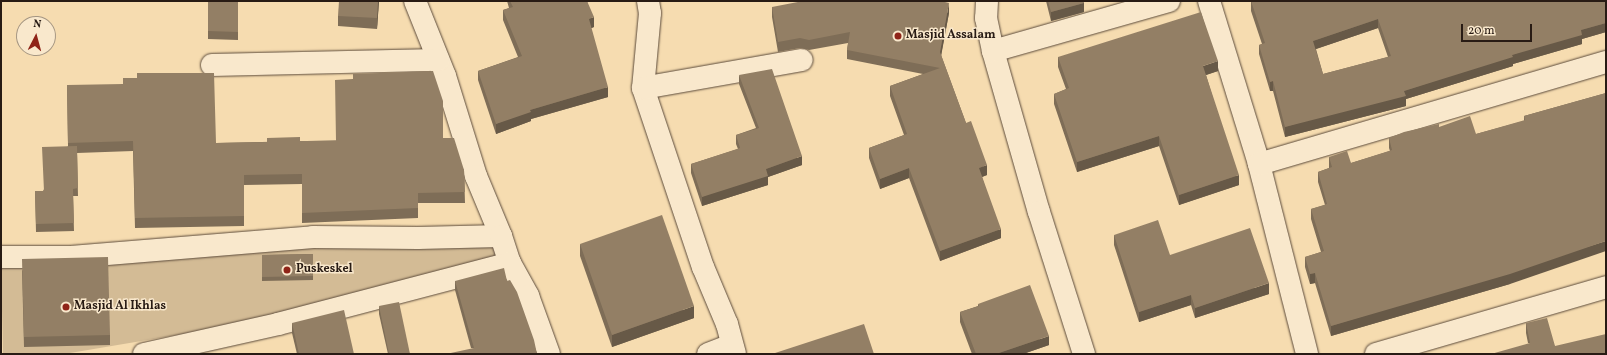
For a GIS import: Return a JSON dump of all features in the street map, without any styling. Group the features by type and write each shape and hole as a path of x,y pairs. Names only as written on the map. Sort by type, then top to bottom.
{"street":[{"path":"415,1 438,60 476,176 510,262 528,296 549,354"},
{"path":"648,1 650,13 643,88 704,267 727,324 733,350 708,354"},
{"path":"986,1 986,18 993,51 1039,212 1084,354"},
{"path":"993,51 1169,1"},
{"path":"1209,1 1259,164 1307,354"},
{"path":"212,65 438,60"},
{"path":"643,88 802,60"},
{"path":"1259,164 1606,62"},
{"path":"1,256 71,257 313,237 501,236"},
{"path":"144,354 278,324 510,262"},
{"path":"1376,354 1606,287"}],"shaded area":[{"path":"496,242 515,278 64,354 3,354 1,267 314,244"}],"building":[{"path":"208,1 238,1 238,32 208,31"},
{"path":"339,1 378,1 377,18 338,16"},
{"path":"510,1 587,1 594,17 589,19 608,87 530,110 531,112 496,124 478,71 522,56 503,10 513,7"},
{"path":"803,1 941,1 949,3 940,52 966,123 971,121 987,165 979,168 1001,229 940,251 909,168 880,179 869,148 907,134 890,86 940,68 847,50 850,32 809,40 800,38 778,42 772,7"},
{"path":"1048,1 1084,1 1084,3 1051,12"},
{"path":"1251,1 1606,1 1606,23 1581,30 1582,35 1512,55 1513,57 1404,91 1406,96 1285,127 1273,81 1270,82 1259,45 1265,43","holes":["1378,19 1391,56 1323,74 1313,41"]},
{"path":"1201,12 1218,61 1203,66 1239,175 1179,195 1159,136 1077,162 1054,94 1069,88 1058,57"},
{"path":"772,69 802,156 766,169 768,176 702,197 691,164 740,148 736,135 759,128 739,75"},
{"path":"433,71 443,101 443,138 454,138 464,170 465,192 418,193 418,208 302,213 302,174 244,175 244,216 135,218 133,141 68,143 67,85 123,84 123,78 137,78 137,73 214,73 216,143 267,142 267,138 300,137 300,141 336,141 335,80 353,79 353,74"},
{"path":"1606,93 1606,241 1510,274 1331,326 1315,273 1310,274 1305,257 1324,251 1311,209 1327,204 1318,172 1332,167 1329,157 1347,151 1351,163 1392,150 1389,138 1404,132 1439,124 1439,127 1470,116 1476,134 1525,120 1524,116"},
{"path":"77,146 78,188 73,189 74,223 36,224 35,191 44,191 42,147"},
{"path":"662,215 694,306 612,335 580,244"},
{"path":"1158,220 1170,255 1250,228 1269,283 1195,308 1191,295 1139,312 1114,235"},
{"name":"Puskeskel","path":"313,254 313,276 262,277 262,255"},
{"name":"Masjid Al Ikhlas","path":"108,257 110,335 24,337 22,259"},
{"path":"504,268 507,281 510,280 517,292 534,340 537,354 446,354 474,348 455,281"},
{"path":"1030,285 1049,336 996,354 976,354 960,312 979,306 978,304"},
{"path":"399,302 410,354 389,354 379,306"},
{"path":"344,310 354,354 299,354 292,323"},
{"path":"1547,318 1555,346 1606,334 1606,354 1491,354 1530,343 1526,323"},
{"path":"864,324 874,354 772,354"}],"place":[{"name":"Masjid Assalam","path":"898,36"},
{"name":"Puskeskel","path":"287,270"},
{"name":"Masjid Al Ikhlas","path":"66,307"}]}
